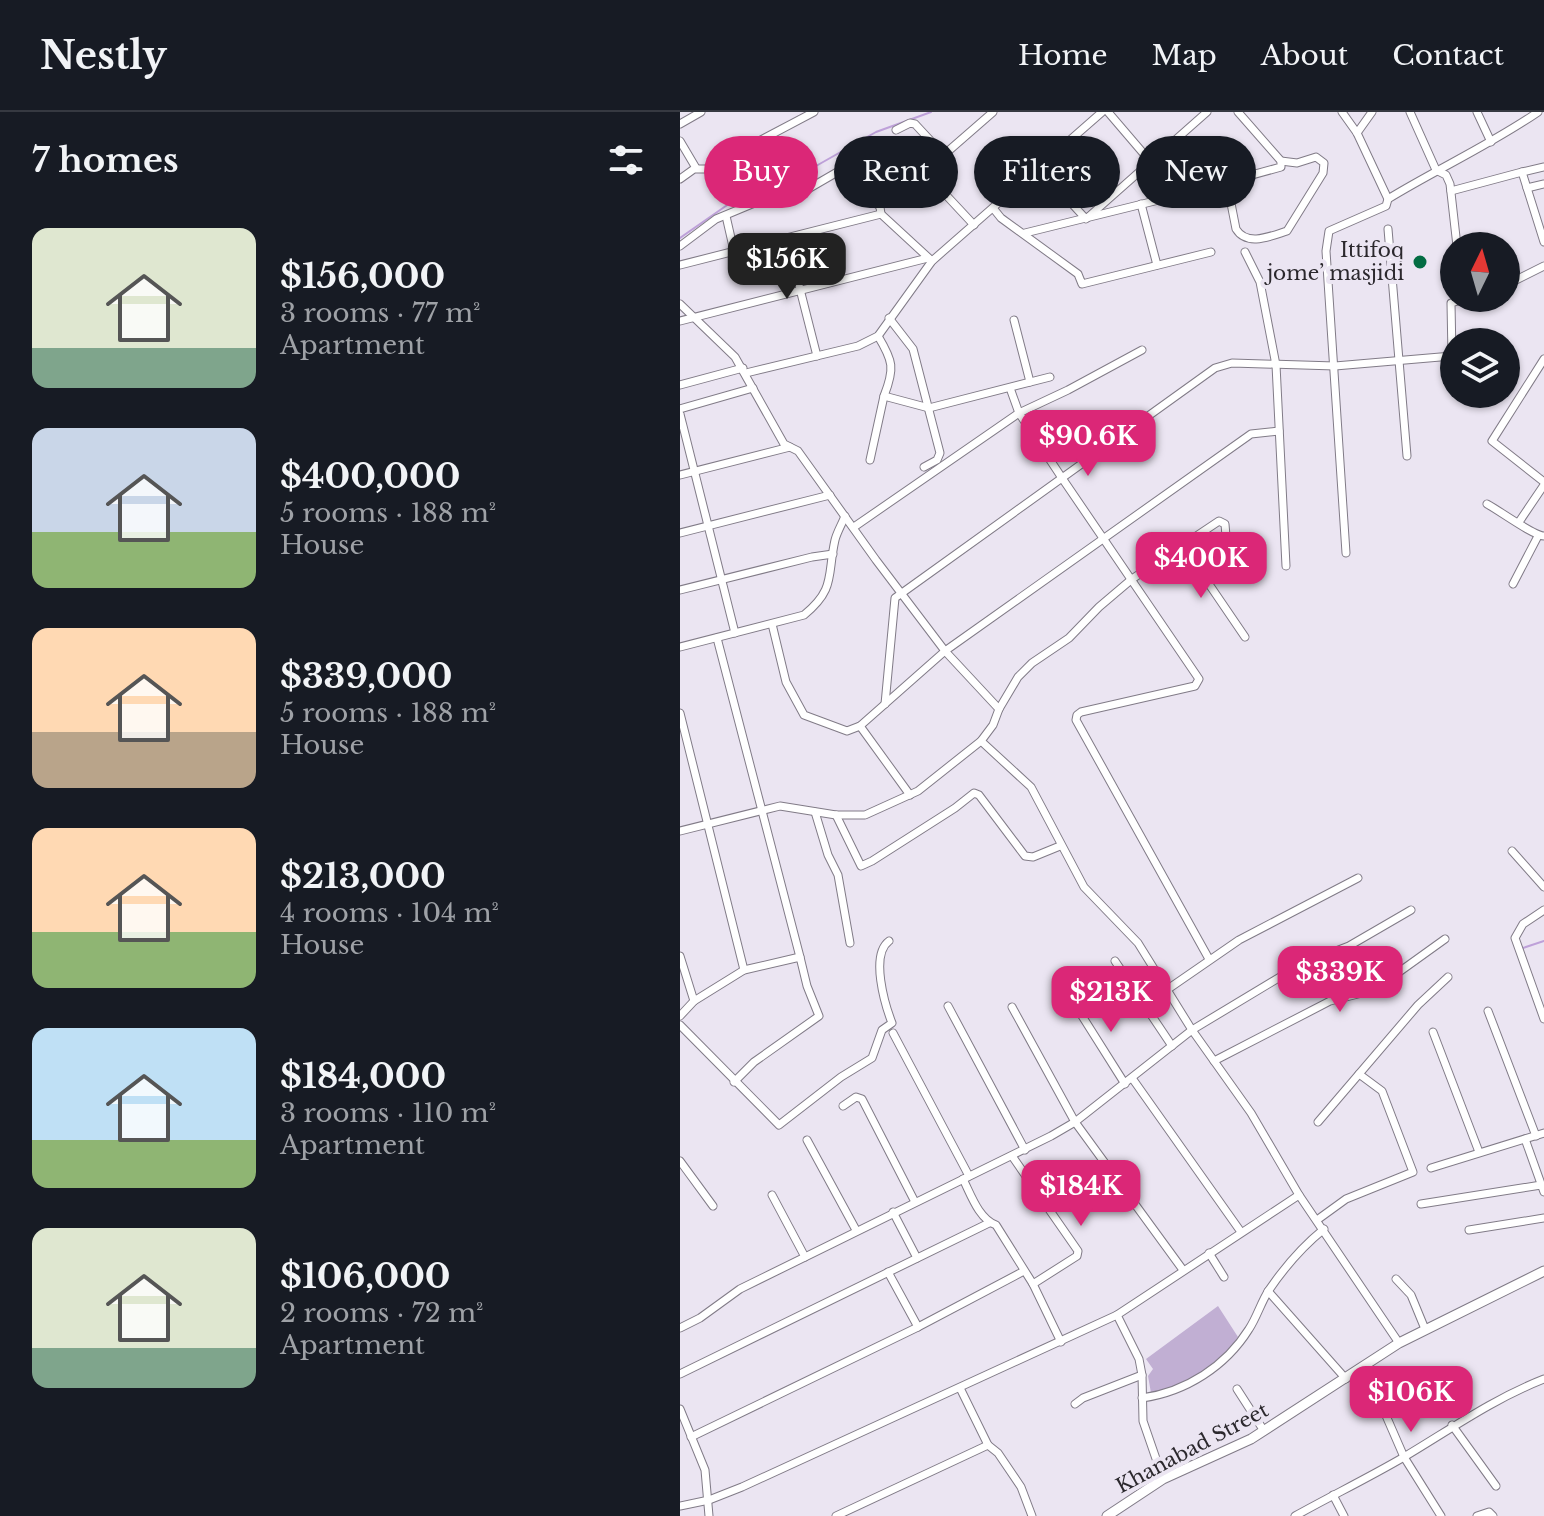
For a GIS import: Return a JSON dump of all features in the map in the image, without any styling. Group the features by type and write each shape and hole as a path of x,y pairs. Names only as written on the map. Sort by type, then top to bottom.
{"main road":[{"name":"Khanabad Street","path":"1107,1516 1163,1479 1264,1431 1399,1343 1544,1271"}],"street":[{"path":"680,124 701,112"},
{"path":"680,179 696,168 706,169 814,112"},
{"path":"896,130 910,123 915,124 941,152 946,153 993,112"},
{"path":"1076,136 1105,112 1136,146"},
{"path":"1179,136 1207,112"},
{"path":"1238,112 1281,161 1278,170 1256,176"},
{"path":"1342,112 1357,133 1388,199 1386,206 1329,231 1326,239 1346,553"},
{"path":"1357,133 1372,112"},
{"path":"1410,112 1436,170 1446,175 1455,232"},
{"path":"1477,112 1491,142"},
{"path":"1388,199 1538,112"},
{"path":"680,141 696,168"},
{"path":"1232,208 1236,229 1246,239 1287,231 1323,173 1324,163 1316,157 1297,163 1281,161"},
{"path":"1451,191 1544,167"},
{"path":"680,246 716,219 788,189 808,189 839,171 846,173 880,207 881,214 930,259"},
{"path":"1522,172 1544,242"},
{"path":"1086,219 1136,174"},
{"path":"1527,188 1544,184"},
{"path":"1025,233 1136,205"},
{"path":"958,208 974,225"},
{"path":"680,385 858,346 878,336 930,259 993,208 1001,218 1078,274 1082,284 1211,252"},
{"path":"1076,208 1086,219"},
{"path":"1142,208 1157,265"},
{"path":"680,265 881,214"},
{"path":"726,216 734,251"},
{"path":"1388,229 1407,456"},
{"path":"787,238 817,356"},
{"path":"1245,252 1260,282 1276,365 1286,566"},
{"path":"680,321 930,259"},
{"path":"1520,278 1544,266"},
{"path":"680,304 745,371 779,436 798,451 945,651 999,709"},
{"path":"889,318 913,349 940,453 937,460 924,467"},
{"path":"1014,320 1030,382"},
{"path":"870,460 892,368 890,355 878,336"},
{"path":"854,527 1019,413 1142,350"},
{"path":"885,704 894,600 901,592 1219,366 1237,363 1335,366 1440,357"},
{"path":"1519,522 1544,483 1492,441 1544,359"},
{"path":"884,396 929,408 1050,377"},
{"path":"735,633 680,412 753,388"},
{"path":"1010,388 1019,413 1199,681 1195,686 1081,712 1076,720 1209,959"},
{"path":"772,624 786,682 804,715 847,731 860,726 945,651 1251,434 1279,431"},
{"path":"680,475 791,447"},
{"path":"680,533 830,495"},
{"path":"1487,504 1541,536 1513,584"},
{"path":"680,647 804,615 812,609 829,583 835,537 845,516"},
{"path":"680,831 785,805 836,815 865,815 910,795 970,752 993,725 1018,677 1032,663 1069,638 1132,579 1222,521 1225,524 1227,548"},
{"path":"1183,546 1245,637"},
{"path":"680,590 833,554"},
{"path":"717,638 807,986 819,1016 754,1062 735,1081"},
{"path":"680,713 744,970"},
{"path":"860,726 910,795"},
{"path":"981,741 1031,787 1084,887 1138,943 1192,1030 1251,1113 1299,1195 1399,1343"},
{"path":"836,815 861,866 974,793 979,795 1025,856 1033,857 1060,846"},
{"path":"815,812 828,855 838,875 850,943"},
{"path":"1512,851 1544,887"},
{"path":"1168,989 1239,940 1358,878"},
{"path":"680,1328 700,1318 740,1289 1025,1150 1075,1122 1192,1030 1300,965 1349,946 1411,910"},
{"path":"1544,910 1523,924 1515,938 1544,1019"},
{"path":"1214,1061 1330,1001 1374,990 1445,939"},
{"path":"680,1025 779,1125 841,1077 872,1058 882,1030 892,1023 880,989 883,947 889,941"},
{"path":"680,956 694,1001"},
{"path":"680,1016 694,1001 744,970 800,957"},
{"path":"1115,961 1172,1046"},
{"path":"1318,1122 1418,1005 1448,977"},
{"path":"1072,1000 1128,1081 1241,1232"},
{"path":"948,1006 1025,1150"},
{"path":"1012,1007 1075,1122 1183,1270"},
{"path":"1431,1168 1540,1134 1488,1011"},
{"path":"1433,1032 1479,1152"},
{"path":"893,1033 989,1223"},
{"path":"1317,1220 1346,1199 1413,1172 1382,1091 1359,1074"},
{"path":"843,1106 856,1097 862,1099 915,1202"},
{"path":"1421,1204 1543,1188 1525,1139"},
{"path":"807,1140 856,1230"},
{"path":"1012,1156 1078,1251 1077,1256 1033,1284"},
{"path":"680,1161 713,1206"},
{"path":"772,1195 805,1257"},
{"path":"680,1506 709,1500 1117,1315 1299,1195"},
{"path":"893,1212 917,1258"},
{"path":"1469,1230 1544,1218"},
{"path":"680,1374 989,1223 996,1225 1033,1284 1061,1342"},
{"path":"1142,1398 1170,1392 1225,1361 1250,1329 1268,1291 1309,1242 1324,1229"},
{"path":"1209,1253 1224,1277"},
{"path":"691,1437 918,1327 1024,1271"},
{"path":"888,1272 918,1327"},
{"path":"1396,1279 1411,1295 1425,1329"},
{"path":"1268,1291 1384,1411 1404,1457 1441,1516"},
{"path":"1117,1315 1139,1359 1143,1421 1163,1479"},
{"path":"1075,1404 1142,1375"},
{"path":"1295,1516 1404,1457 1510,1392 1544,1379"},
{"path":"960,1388 988,1445 998,1453 1021,1487 1032,1516"},
{"path":"1237,1389 1264,1431"},
{"path":"680,1409 705,1470 709,1516"},
{"path":"1452,1425 1496,1486"},
{"path":"836,1516 988,1445"},
{"path":"1333,1495 1344,1516"},
{"path":"1477,1516 1489,1512 1493,1516"}],"shaded area":[{"path":"1218,1306 1238,1337 1199,1373 1175,1386 1151,1393 1148,1376 1153,1369 1146,1359"}],"waterway":[{"path":"680,238 733,201 786,183 876,132 931,112"},
{"path":"1523,948 1544,941"}],"place":[{"name":"Ittifoq jome’ masjidi","path":"1420,262"}]}
